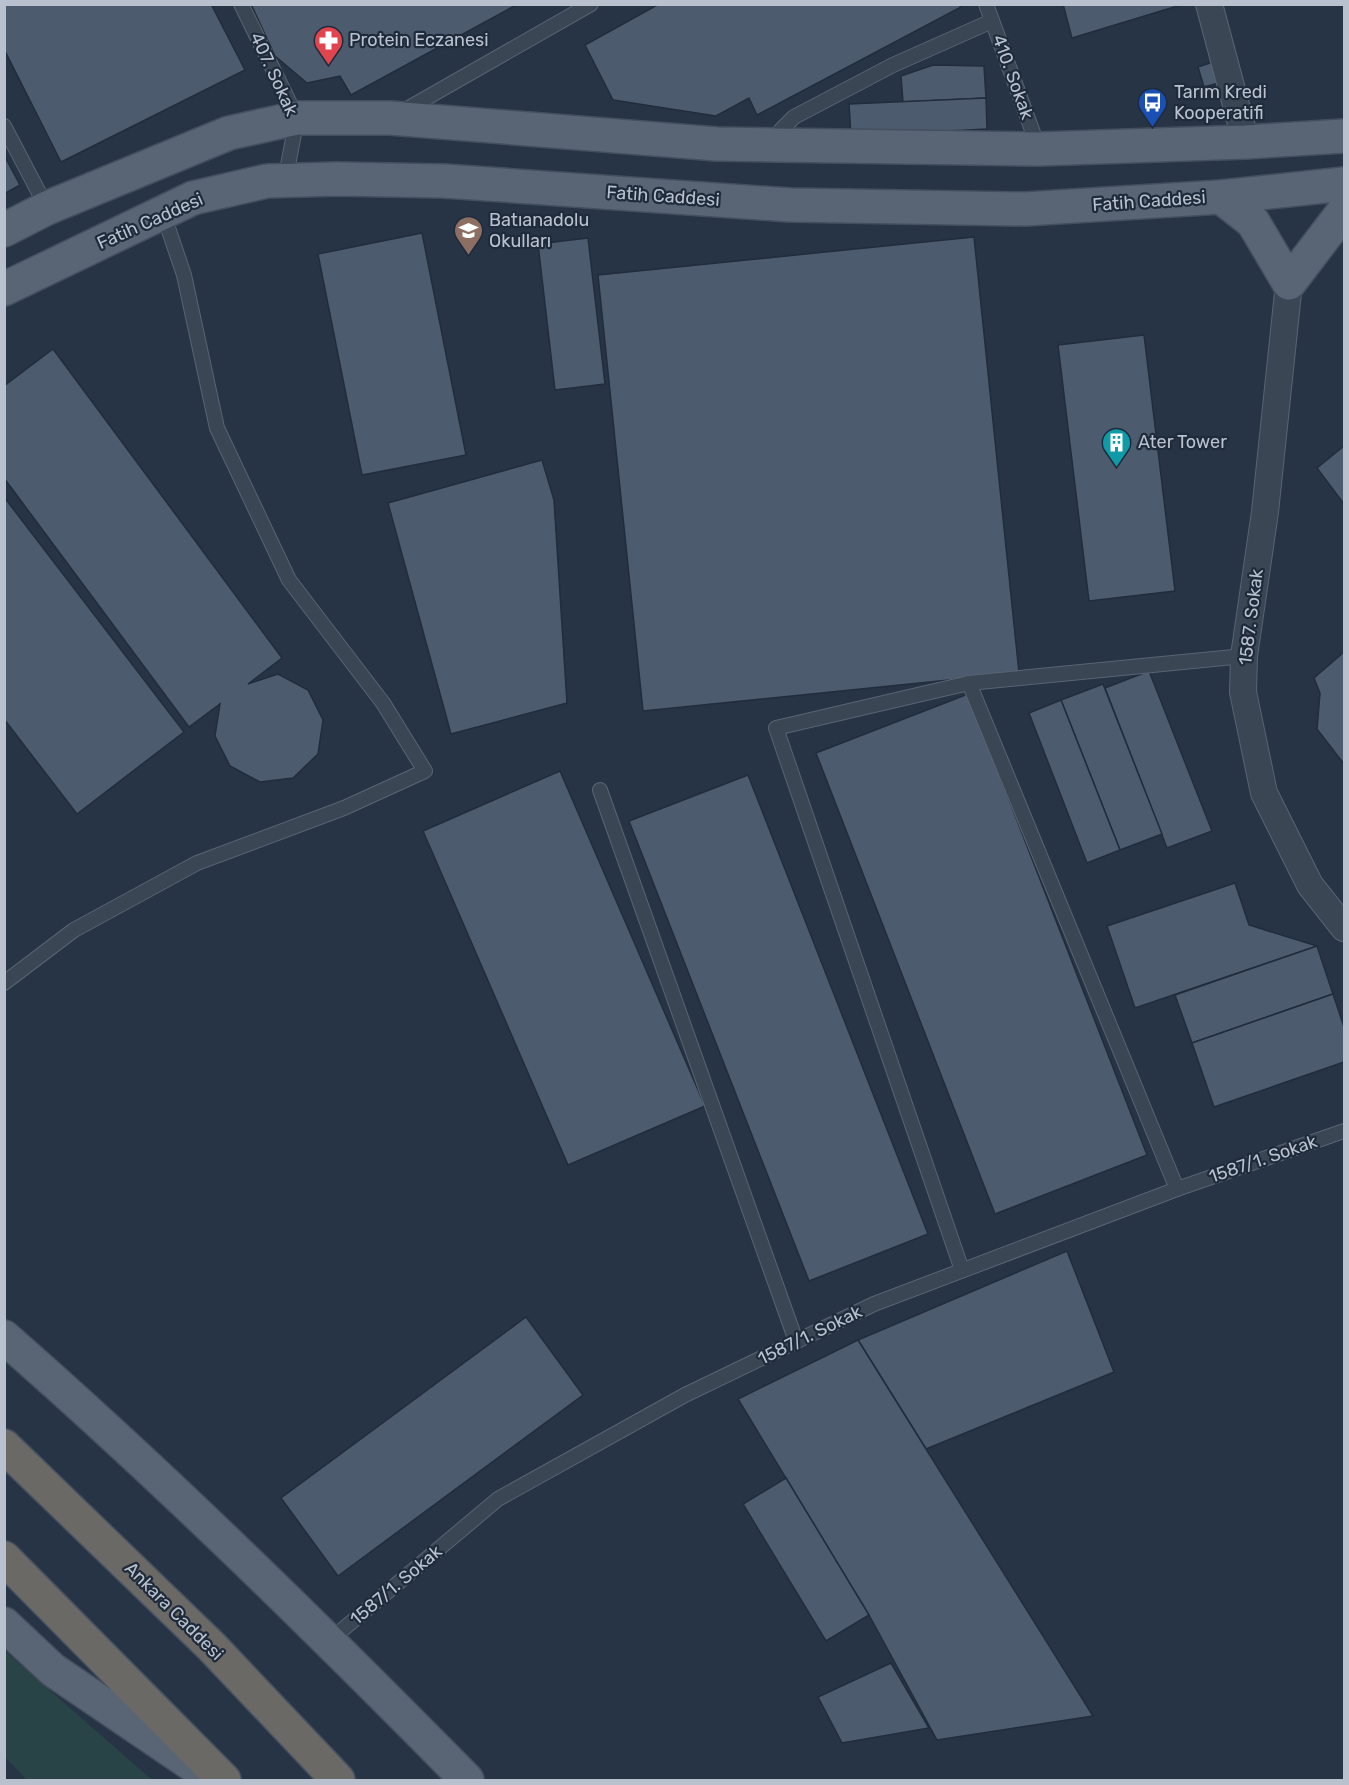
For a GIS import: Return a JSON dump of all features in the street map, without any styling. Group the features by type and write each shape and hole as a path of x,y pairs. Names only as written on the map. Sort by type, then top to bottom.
{"highway":[{"name":"Ankara Caddesi","path":"4,1446 212,1646 338,1780"},
{"path":"4,1558 224,1780"}],"main road":[{"path":"4,230 47,208 229,133 297,118 390,118 717,144 775,145 1039,149 1246,142 1344,136"},
{"name":"Fatih Caddesi","path":"4,289 193,198 267,182 444,181 825,206 1025,209 1221,197 1344,184"},
{"path":"1221,197 1253,222 1289,283 1344,211"},
{"path":"4,1337 99,1420 329,1641 467,1780"},
{"path":"4,1624 53,1670 215,1780"}],"street":[{"path":"1209,4 1246,142"},
{"name":"1587. Sokak","path":"1289,283 1266,512 1244,656 1243,692 1264,793 1310,885 1344,928"}],"lane":[{"name":"407. Sokak","path":"241,4 297,118 285,181"},
{"path":"390,118 591,4"},
{"name":"410. Sokak","path":"986,4 1039,149"},
{"path":"775,145 781,130 794,117 893,65 992,21"},
{"path":"4,126 47,208"},
{"path":"4,983 74,930 197,863 344,808 425,771 383,703 289,580 217,428 184,275 163,213"},
{"path":"962,1270 776,728 969,683 1244,656"},
{"path":"969,683 1177,1189"},
{"path":"600,790 796,1341"},
{"name":"1587/1. Sokak","path":"329,1641 498,1499 685,1395 874,1304 1177,1189 1344,1131"}],"green space":[{"path":"5,1651 152,1780 27,1780 5,1757"}],"building":[{"path":"4,4 211,4 245,70 61,162 4,49"},
{"path":"251,4 518,4 351,95 340,76 307,83 275,56"},
{"path":"659,4 959,4 961,7 757,115 749,98 716,116 613,100 585,45"},
{"path":"1063,4 1184,4 1072,38"},
{"path":"1213,62 1219,83 1204,87 1198,67"},
{"path":"933,65 984,66 986,98 903,102 901,76"},
{"path":"986,98 987,129 851,136 849,104"},
{"path":"4,155 20,185 4,194"},
{"path":"422,233 466,455 362,475 318,254"},
{"path":"974,237 1019,673 643,711 598,275"},
{"path":"588,238 605,384 555,390 538,244"},
{"name":"Ater Tower","path":"1144,335 1175,591 1089,601 1058,345"},
{"path":"53,349 282,658 248,684 278,674 308,690 323,720 318,754 293,778 260,782 230,766 215,736 220,704 189,727 4,478 4,386"},
{"path":"1344,446 1344,504 1317,468"},
{"path":"542,460 554,500 567,703 451,734 388,503"},
{"path":"4,497 184,732 77,814 4,719"},
{"path":"1344,652 1344,764 1317,729 1320,693 1314,678"},
{"path":"1149,671 1212,831 1167,848 1105,688"},
{"path":"1103,684 1162,834 1120,850 1061,700"},
{"path":"968,694 1147,1155 995,1214 816,753"},
{"path":"1061,700 1120,850 1087,863 1029,713"},
{"path":"560,771 705,1106 568,1165 423,831"},
{"path":"748,775 928,1234 809,1281 629,821"},
{"path":"1235,883 1249,925 1317,946 1135,1008 1107,926"},
{"path":"1317,946 1333,994 1192,1043 1175,995"},
{"path":"1333,994 1344,1027 1344,1062 1214,1107 1192,1043"},
{"path":"1067,1251 1114,1372 926,1449 858,1340"},
{"path":"526,1317 583,1395 338,1576 281,1498"},
{"path":"858,1340 1093,1716 937,1740 869,1615 738,1399"},
{"path":"786,1478 869,1615 826,1641 743,1504"},
{"path":"891,1663 929,1728 842,1743 818,1697"}],"place":[{"name":"Protein Eczanesi","path":"328,66"},
{"name":"Tarım Kredi Kooperatifi","path":"1153,128"},
{"name":"Batıanadolu Okulları","path":"468,256"},
{"name":"Ater Tower","path":"1117,468"}]}
